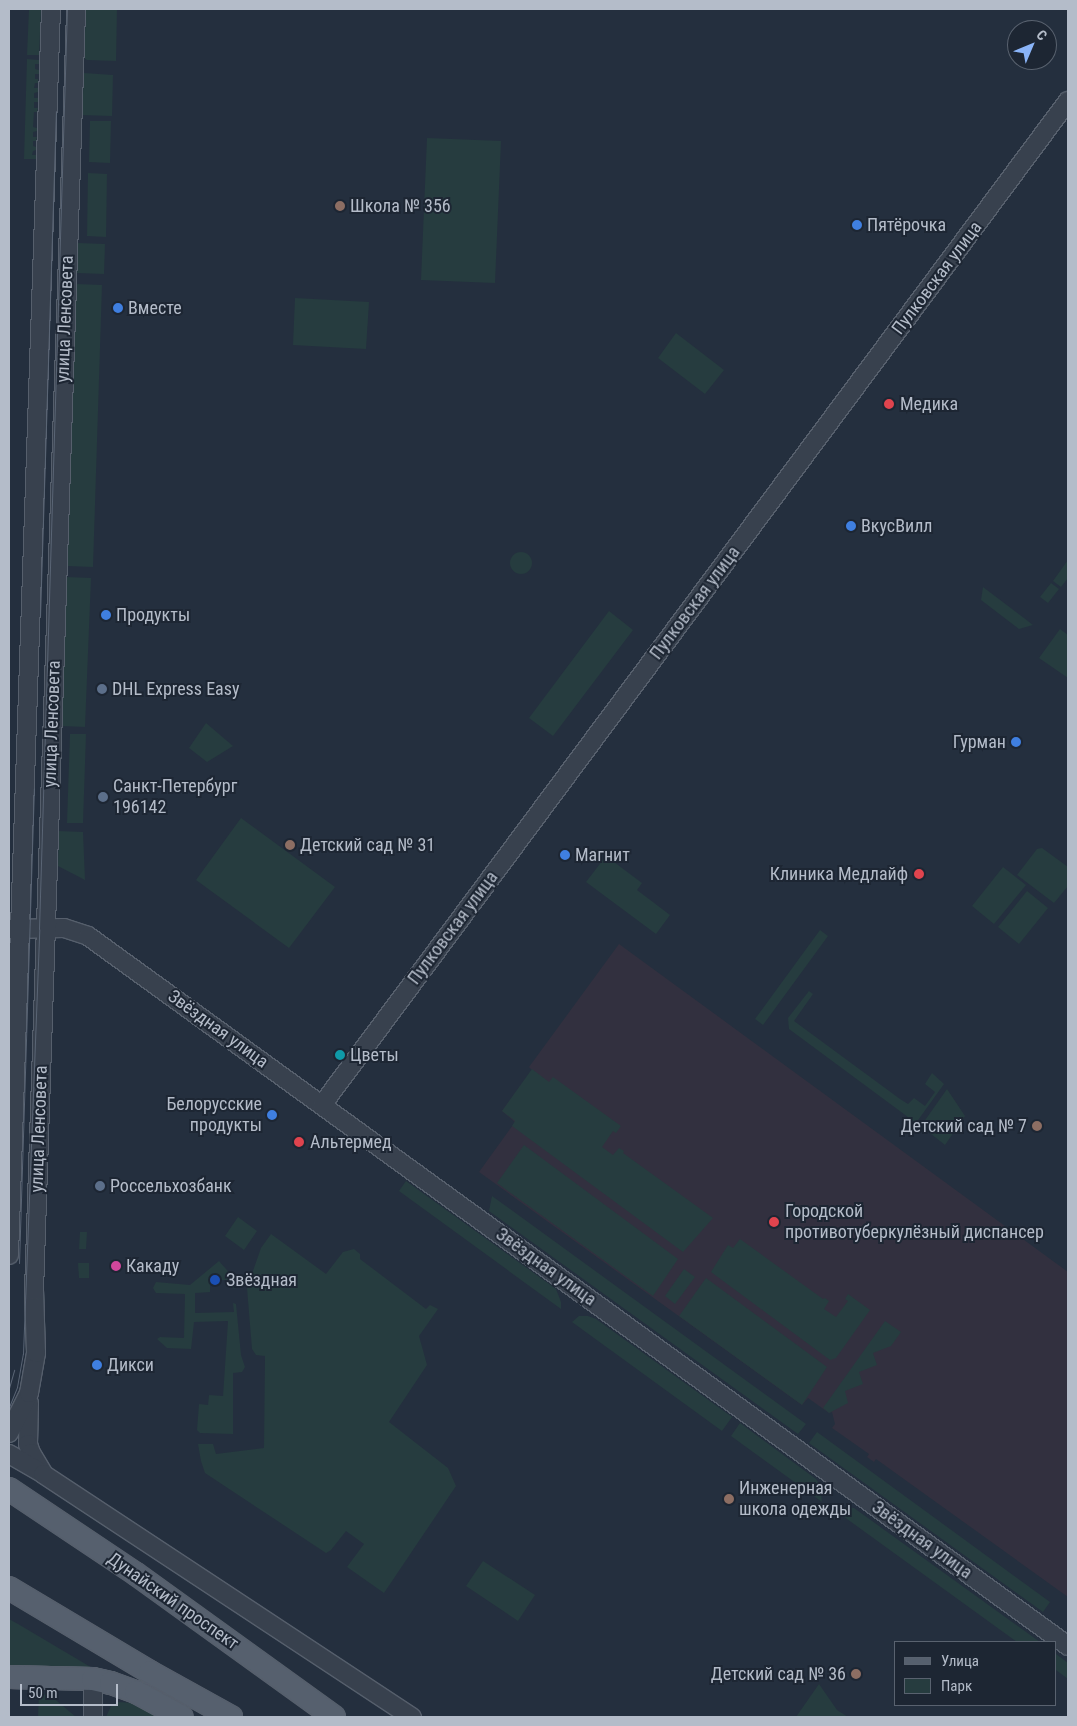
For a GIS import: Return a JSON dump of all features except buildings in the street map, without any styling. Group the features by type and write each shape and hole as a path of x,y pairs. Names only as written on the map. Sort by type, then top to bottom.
{"main road":[{"name":"Дунайский проспект","path":"9,1489 79,1534 188,1610 334,1717"},
{"path":"9,1588 150,1672 231,1717"},
{"path":"9,1677 102,1681 136,1692 182,1717"}],"street":[{"name":"улица Ленсовета","path":"9,1254 15,929 51,9"},
{"name":"улица Ленсовета","path":"9,1433 29,1394 34,1377 36,1347 34,1291 76,9"},
{"name":"Пулковская улица","path":"322,1104 1068,101"},
{"name":"Звёздная улица","path":"15,929 64,928 88,936 1068,1646"},
{"path":"29,1394 28,1444 30,1453 43,1474"},
{"path":"9,1454 43,1474 412,1717"},
{"path":"93,1717 102,1681"}],"shaded area":[{"name":"Городской противотуберкулёзный диспансер","path":"619,944 1068,1272 1068,1597 876,1459 874,1462 867,1457 869,1454 832,1428 835,1424 832,1412 829,1413 808,1398 802,1405 479,1172 515,1122 502,1111 532,1070 529,1067"}],"green space":[{"path":"29,9 41,9 39,55 27,55"},
{"path":"86,9 117,9 116,61 87,60 84,58"},
{"path":"27,59 39,60 39,64 35,64 35,69 39,70 39,74 35,74 35,79 38,79 38,83 35,83 34,88 38,88 38,92 34,93 34,98 38,98 38,102 34,102 34,108 38,108 37,112 34,112 33,127 37,128 37,131 33,132 33,137 37,137 36,141 33,141 33,146 36,147 36,150 33,151 32,155 36,155 36,159 24,159"},
{"path":"84,73 113,75 112,116 82,115"},
{"path":"90,121 111,121 110,163 89,162"},
{"path":"427,138 501,141 495,283 421,280"},
{"path":"88,173 107,174 106,237 87,236"},
{"path":"78,243 105,244 104,274 77,273"},
{"path":"76,284 102,285 93,567 67,566"},
{"path":"295,298 369,302 366,349 293,345"},
{"path":"676,333 724,370 705,394 658,358"},
{"path":"517,552 525,552 532,559 532,567 525,574 517,574 510,567 510,559"},
{"path":"1068,560 1068,578 1061,587 1053,581"},
{"path":"67,577 91,578 85,727 61,726"},
{"path":"1051,583 1059,589 1048,603 1040,597"},
{"path":"983,587 1033,625 1019,629 981,600"},
{"path":"609,611 633,630 553,736 529,718"},
{"path":"1060,629 1068,635 1068,678 1039,658"},
{"path":"206,723 233,746 207,762 189,748"},
{"path":"70,734 86,734 83,823 67,823"},
{"path":"241,818 335,887 289,948 196,880"},
{"path":"59,831 83,832 85,880 58,866"},
{"path":"1042,848 1068,867 1068,886 1054,903 1017,875 1037,849"},
{"path":"606,856 642,883 637,890 670,915 656,934 586,882"},
{"path":"1003,867 1026,885 994,924 972,906"},
{"path":"1027,891 1048,908 1019,944 998,927"},
{"path":"820,930 828,936 763,1025 755,1019"},
{"path":"809,991 813,994 794,1021 900,1099 908,1104 914,1098 925,1106 935,1092 925,1084 932,1073 944,1084 916,1123 789,1029 788,1018"},
{"path":"532,1069 549,1082 553,1077 621,1126 616,1133 613,1131 602,1147 613,1155 619,1148 624,1151 623,1153 713,1218 683,1252 512,1126 515,1121 502,1111"},
{"path":"947,1089 965,1116 945,1145 921,1126"},
{"path":"524,1145 678,1259 653,1296 497,1183"},
{"path":"406,1181 556,1289 561,1302 561,1309 399,1191"},
{"path":"492,1196 806,1424 798,1434 489,1211"},
{"path":"238,1217 257,1231 244,1250 225,1236"},
{"path":"80,1232 87,1232 86,1249 79,1249"},
{"path":"271,1234 326,1274 343,1252 354,1249 360,1254 360,1259 426,1309 430,1305 438,1309 419,1336 427,1365 389,1422 448,1468 456,1486 384,1593 347,1567 364,1544 346,1531 331,1550 326,1553 205,1473 201,1461 198,1444 213,1444 216,1454 264,1448 265,1356 256,1355 252,1349 247,1288 261,1248"},
{"path":"740,1239 823,1299 825,1298 829,1301 824,1309 836,1317 848,1301 845,1299 848,1294 870,1310 836,1358 830,1360 711,1272 728,1245 733,1248"},
{"path":"219,1261 233,1277 235,1289 232,1288 231,1280 210,1280 210,1292 195,1293 195,1313 234,1312 233,1303 236,1304 241,1355 245,1367 242,1372 233,1373 233,1434 200,1433 197,1430 199,1404 208,1405 209,1395 223,1396 228,1321 194,1322 191,1349 167,1348 157,1339 160,1337 184,1338 185,1294 156,1293 153,1288 156,1282 190,1285"},
{"path":"78,1263 89,1263 89,1278 79,1278"},
{"path":"684,1269 695,1277 675,1304 665,1296"},
{"path":"706,1278 827,1367 802,1405 679,1316"},
{"path":"579,1316 588,1316 596,1319 732,1417 722,1431 572,1322"},
{"path":"885,1321 901,1332 891,1346 873,1353 877,1365 859,1372 863,1384 845,1391 848,1403 829,1413 823,1408"},
{"path":"740,1423 816,1479 820,1485 822,1502 731,1436"},
{"path":"817,1432 1050,1602 1043,1612 809,1443"},
{"path":"847,1507 854,1508 1039,1641 1016,1641 836,1511"},
{"path":"483,1561 535,1595 518,1621 466,1586"},
{"path":"9,1619 18,1624 99,1672 9,1670"},
{"path":"1057,1655 1068,1663 1068,1679 1057,1671"},
{"path":"819,1684 837,1710 848,1717 796,1717"},
{"path":"39,1693 51,1696 76,1717 38,1717"},
{"path":"118,1702 135,1703 158,1717 106,1717 111,1706"}],"tram line":[{"path":"9,1407 17,1387 23,1354 39,929 67,9"},
{"path":"40,616 56,111"},
{"path":"19,1263 34,788"},
{"path":"9,1388 14,1370"}],"place":[{"name":"Школа № 356","path":"340,206"},
{"name":"Пятёрочка","path":"857,225"},
{"name":"Вместе","path":"118,308"},
{"name":"Медика","path":"889,404"},
{"name":"ВкусВилл","path":"851,526"},
{"name":"Продукты","path":"106,615"},
{"name":"DHL Express Easy","path":"102,689"},
{"name":"Гурман","path":"1016,742"},
{"name":"Санкт-Петербург 196142","path":"103,797"},
{"name":"Детский сад № 31","path":"290,845"},
{"name":"Магнит","path":"565,855"},
{"name":"Клиника Медлайф","path":"919,874"},
{"name":"Цветы","path":"340,1055"},
{"name":"Белорусские продукты","path":"272,1115"},
{"name":"Детский сад № 7","path":"1037,1126"},
{"name":"Альтермед","path":"299,1142"},
{"name":"Россельхозбанк","path":"100,1186"},
{"name":"Городской противотуберкулёзный диспансер","path":"774,1222"},
{"name":"Какаду","path":"116,1266"},
{"name":"Звёздная","path":"215,1280"},
{"name":"Дикси","path":"97,1365"},
{"name":"Инженерная школа одежды","path":"729,1499"},
{"name":"Детский сад № 36","path":"856,1674"}]}
